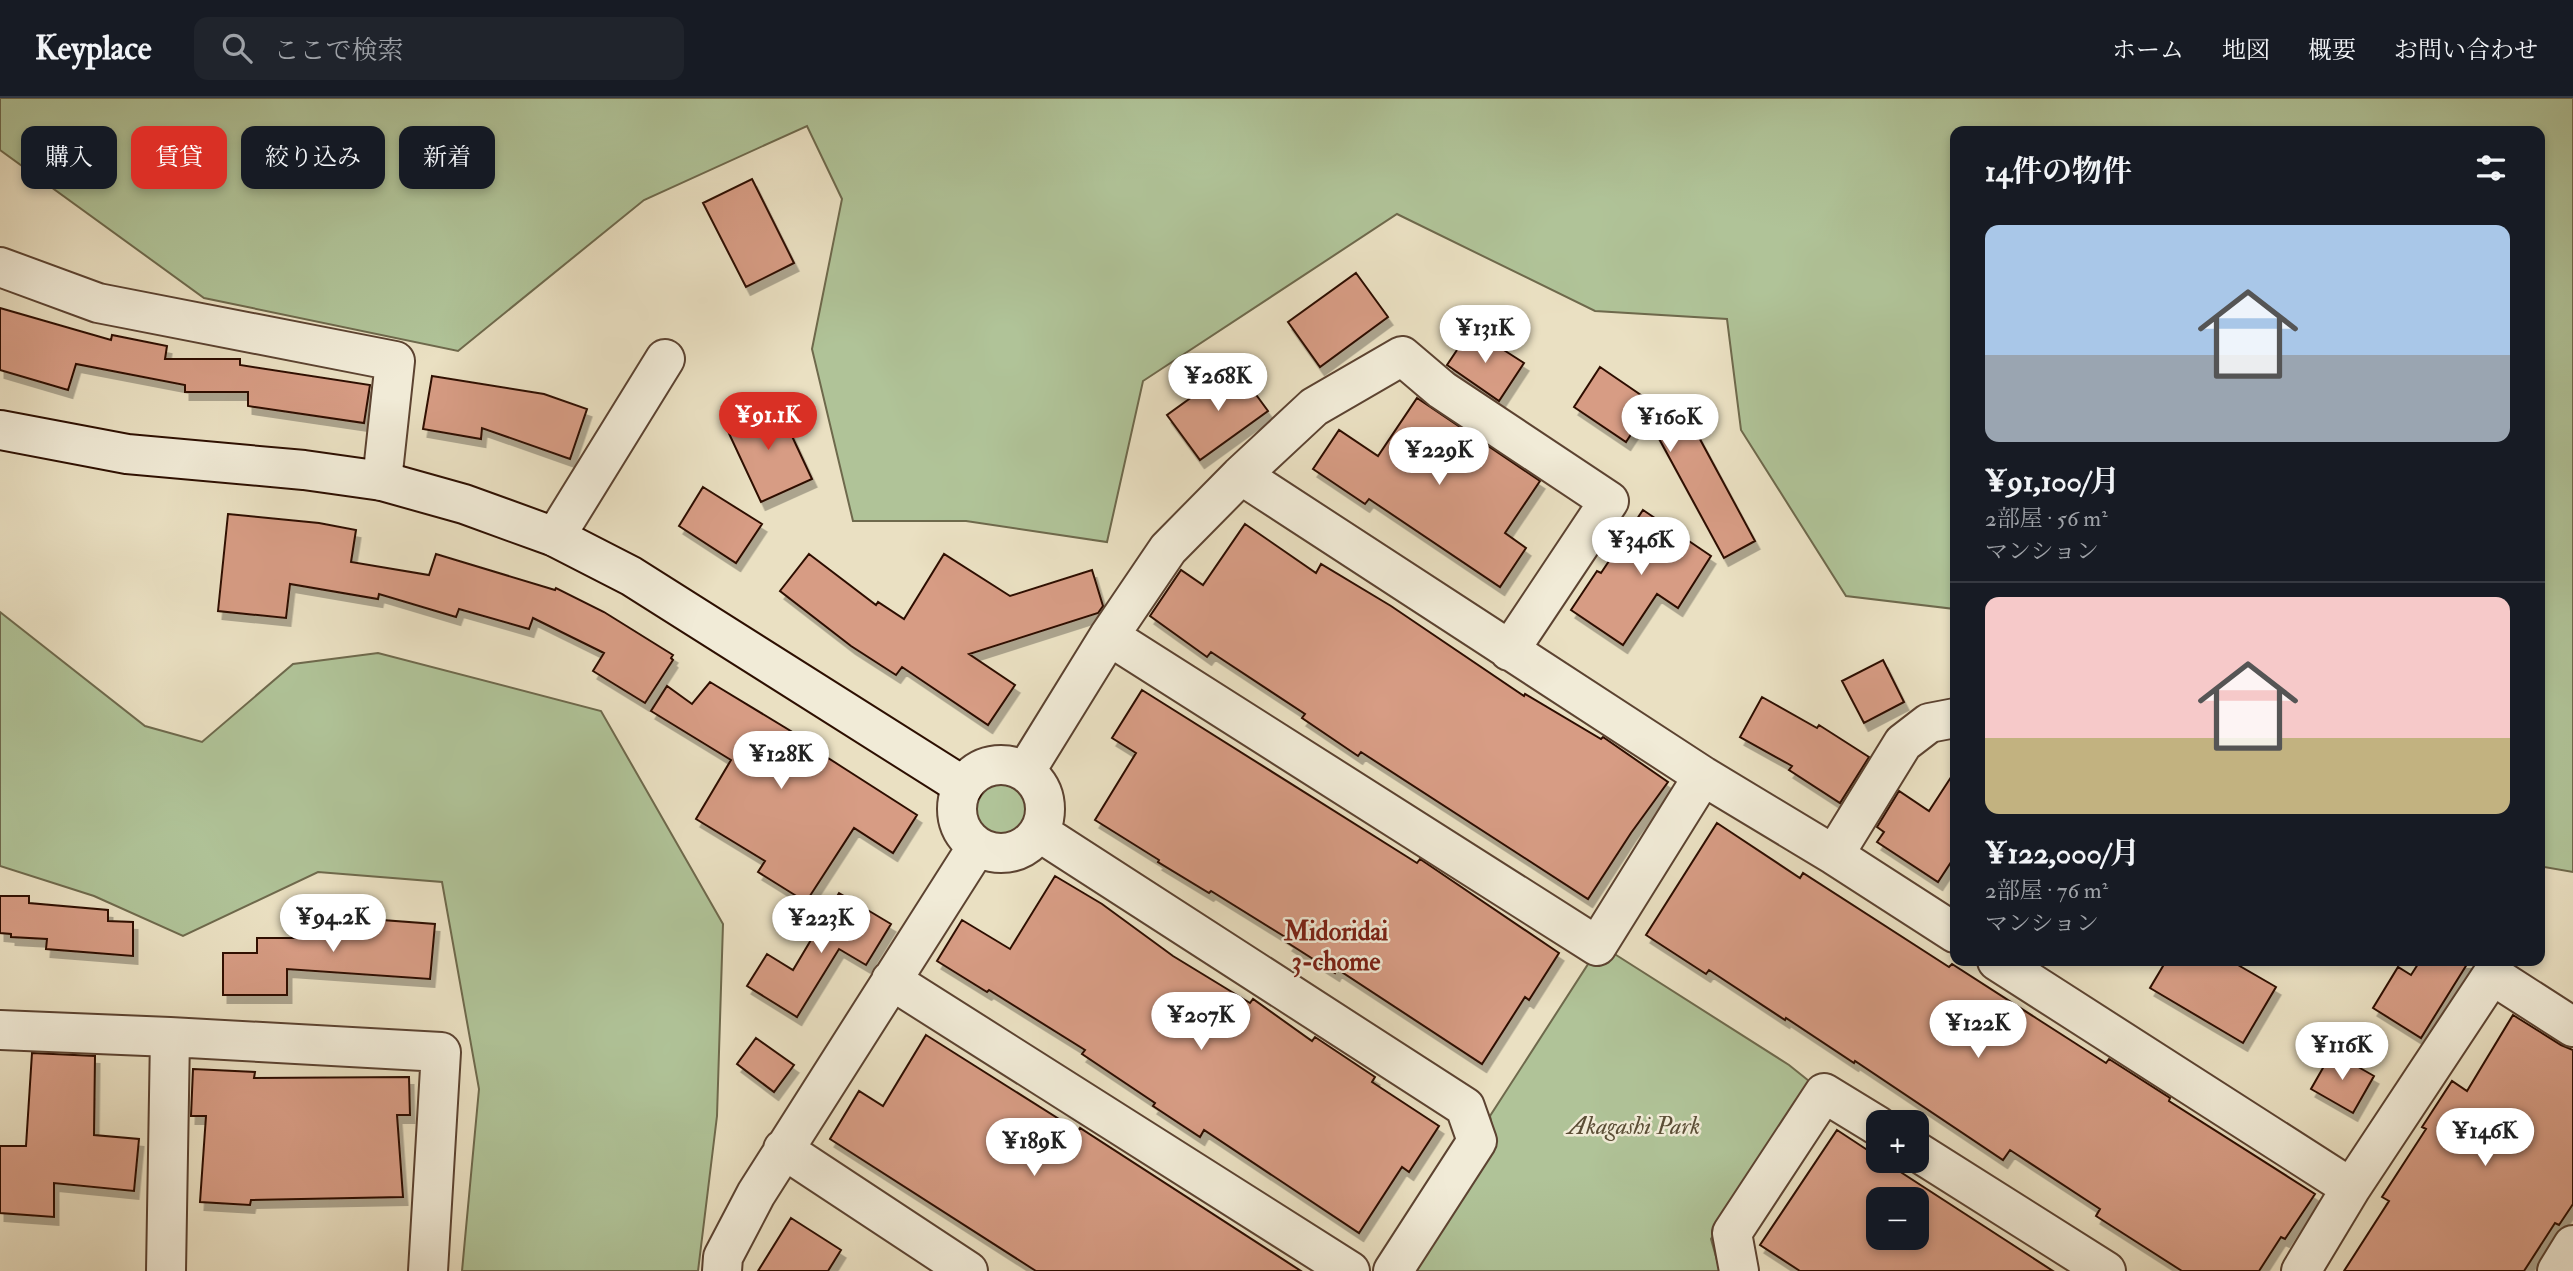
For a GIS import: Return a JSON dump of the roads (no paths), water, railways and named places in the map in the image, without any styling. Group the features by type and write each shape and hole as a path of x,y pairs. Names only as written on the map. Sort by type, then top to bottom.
{"street":[{"path":"0,267 98,303 395,361 382,481"},
{"path":"1025,772 1109,636 1168,549 1241,475 1314,407 1402,356 1442,390 1609,502 1509,651"},
{"path":"555,537 665,359"},
{"path":"0,430 127,454 304,470 382,481 464,504 555,537 631,576 963,786"},
{"path":"1241,475 1703,776 1950,930"},
{"path":"1109,636 1597,946 1703,776"},
{"path":"1833,855 1903,743 1929,723 1950,719"},
{"path":"997,765 1010,766 1025,772 1034,779 1045,805 1039,832 1019,850 993,853 976,848 963,832 958,820 957,808 963,786 984,768 997,765"},
{"path":"1039,832 1465,1107 1477,1141 1393,1271"},
{"path":"722,1271 723,1257 783,1149 976,848"},
{"path":"2005,966 2351,1188"},
{"path":"2301,1271 2351,1188 2492,975 2573,1027"},
{"path":"891,980 1350,1271"},
{"path":"0,1030 441,1052 428,1271"},
{"path":"166,1271 170,1037"},
{"path":"1739,1271 1732,1233 1824,1093 1866,1119"},
{"path":"783,1149 967,1271"},
{"path":"1929,1159 2106,1271"},
{"path":"2557,1271 2573,1245"}],"district":[{"name":"Midoridai 3-chome","path":"1336,946"}],"park label":[{"name":"Akagashi Park","path":"1634,1126"}]}
